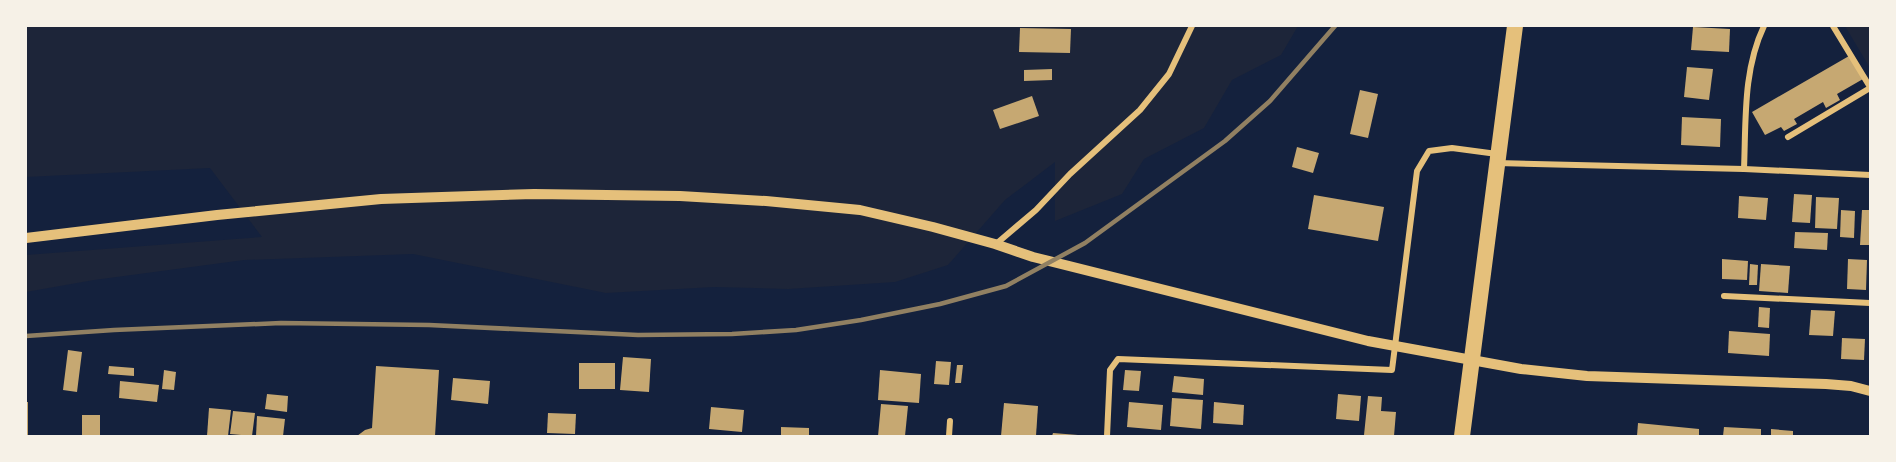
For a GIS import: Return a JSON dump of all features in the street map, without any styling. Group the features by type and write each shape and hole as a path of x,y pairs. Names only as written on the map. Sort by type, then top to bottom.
{"highway":[{"path":"1462,436 1515,26"}],"street":[{"path":"995,244 1036,210 1091,154 1140,110 1169,74 1192,26"},
{"path":"1744,169 1749,74 1755,44 1764,26"},
{"path":"1788,137 1870,87 1833,26"},
{"path":"1107,436 1110,370 1118,359 1392,370 1417,171 1429,151 1452,148 1497,158 1870,175"},
{"path":"26,238 217,215 381,199 534,194 680,196 766,201 860,210 933,227 1033,257 1368,341 1521,369 1587,376 1826,384 1851,386 1870,391"},
{"path":"1724,296 1870,303"},
{"path":"949,436 950,421"}],"shaded area":[{"path":"26,26 1298,26 1281,55 1232,80 1204,128 1144,159 1122,194 1055,221 1055,162 1005,200 948,265 895,282 788,289 714,287 606,293 413,254 244,260 94,280 26,292 26,255 262,237 210,168 26,177"},
{"path":"1845,26 1870,26 1870,68"}],"building":[{"path":"1693,27 1730,29 1729,52 1691,50"},
{"path":"1020,28 1071,29 1070,53 1019,52"},
{"path":"1849,56 1863,79 1837,94 1840,100 1826,108 1823,102 1794,119 1797,124 1784,131 1781,127 1765,135 1752,112"},
{"path":"1687,67 1713,69 1709,100 1684,97"},
{"path":"1052,69 1052,80 1024,81 1024,70"},
{"path":"1360,90 1378,94 1368,138 1350,134"},
{"path":"1032,96 1039,116 1000,129 993,110"},
{"path":"1682,117 1721,119 1720,147 1681,145"},
{"path":"1297,147 1319,153 1313,173 1292,167"},
{"path":"1794,194 1812,195 1810,223 1792,222"},
{"path":"1314,195 1384,207 1378,241 1308,229"},
{"path":"1739,196 1768,198 1766,220 1738,218"},
{"path":"1816,197 1839,198 1837,229 1815,228"},
{"path":"1841,210 1855,211 1854,238 1840,237"},
{"path":"1862,210 1870,210 1870,245 1860,245"},
{"path":"1795,232 1828,233 1827,250 1794,248"},
{"path":"1722,259 1748,261 1747,280 1722,279"},
{"path":"1848,259 1867,260 1866,290 1847,289"},
{"path":"1750,264 1758,265 1757,285 1749,285"},
{"path":"1761,264 1790,266 1788,293 1759,291"},
{"path":"1759,307 1770,308 1769,328 1758,327"},
{"path":"1811,310 1835,311 1833,336 1809,335"},
{"path":"1729,331 1770,334 1769,356 1728,353"},
{"path":"1842,338 1865,339 1864,360 1841,359"},
{"path":"68,350 82,352 77,392 63,390"},
{"path":"623,357 651,359 649,392 620,390"},
{"path":"936,361 951,362 949,385 934,384"},
{"path":"579,363 615,363 615,389 579,389"},
{"path":"957,365 963,365 961,383 955,383"},
{"path":"109,366 134,368 134,376 108,374"},
{"path":"376,366 439,370 435,436 357,436 372,428"},
{"path":"164,370 176,372 174,390 162,389"},
{"path":"880,370 921,374 919,403 878,400"},
{"path":"1125,370 1141,371 1139,391 1123,390"},
{"path":"1174,376 1204,379 1203,395 1172,392"},
{"path":"453,378 490,381 488,404 451,400"},
{"path":"120,381 159,385 157,402 119,398"},
{"path":"267,394 288,396 287,412 265,409"},
{"path":"1338,394 1361,396 1359,421 1336,419"},
{"path":"1368,396 1382,397 1381,411 1396,412 1394,436 1364,435"},
{"path":"1172,398 1203,400 1201,429 1170,426"},
{"path":"26,402 28,402 28,436 26,436"},
{"path":"1129,402 1163,405 1161,430 1127,427"},
{"path":"1214,402 1244,405 1243,425 1213,423"},
{"path":"1004,403 1038,406 1036,436 1001,436"},
{"path":"881,404 908,406 905,436 878,436"},
{"path":"711,407 744,410 742,432 709,429"},
{"path":"209,408 231,410 228,436 207,436"},
{"path":"233,411 255,413 252,436 230,434"},
{"path":"548,413 576,414 575,434 547,433"},
{"path":"82,415 100,415 100,436 82,436"},
{"path":"257,416 285,419 283,436 256,436"},
{"path":"1638,423 1699,429 1699,436 1637,436"},
{"path":"781,427 809,428 809,436 781,436"},
{"path":"1724,427 1761,429 1761,436 1723,436"},
{"path":"1771,429 1793,431 1793,436 1771,436"},
{"path":"1053,433 1078,435 1078,436 1052,436"}],"railway":[{"path":"26,336 281,323 429,325 638,335 732,334 796,330 940,304 1006,286 1085,243 1225,141 1270,101 1335,26"}]}
